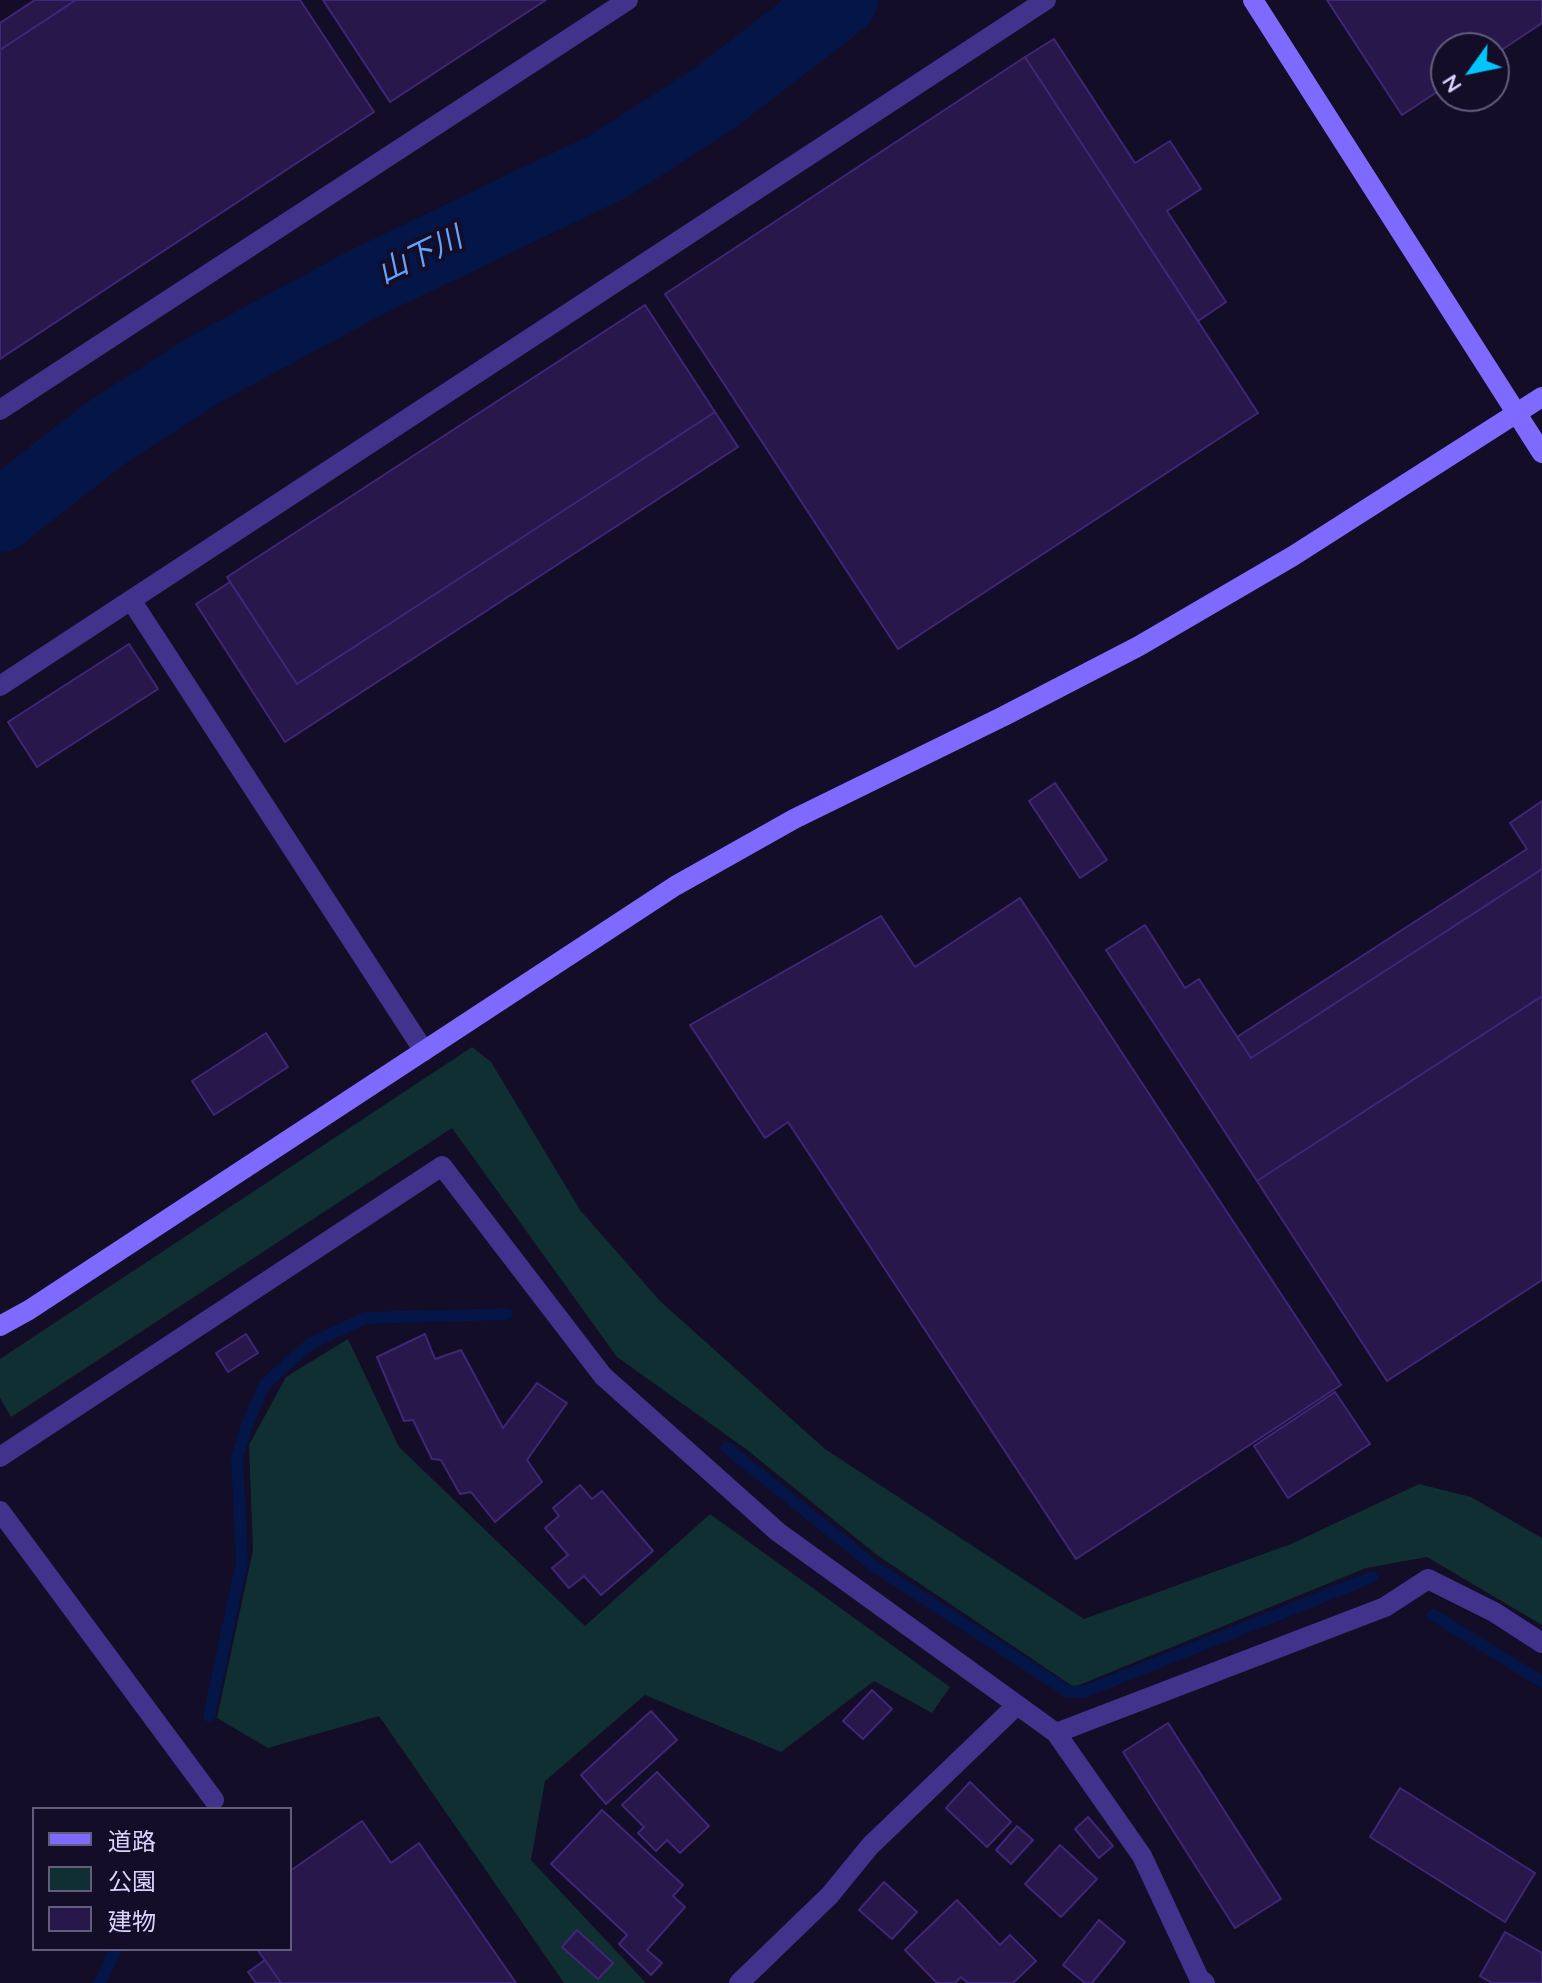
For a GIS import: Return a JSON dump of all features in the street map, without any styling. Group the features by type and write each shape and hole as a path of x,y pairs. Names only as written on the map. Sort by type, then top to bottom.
{"street":[{"path":"0,410 628,0"},
{"path":"0,686 1046,0"},
{"path":"1253,0 1542,453"},
{"path":"0,1326 29,1310 675,886 794,819 1139,646 1293,556 1542,397"},
{"path":"131,600 424,1051"},
{"path":"0,1457 442,1166 603,1376 778,1532 1056,1733 1142,1856 1199,1978 1205,1983"},
{"path":"0,1511 214,1800"},
{"path":"1056,1733 1385,1607 1428,1579 1494,1612 1542,1643"},
{"path":"739,1983 830,1895 870,1846 1017,1705"}],"green space":[{"path":"472,1047 491,1062 580,1210 660,1301 825,1449 1084,1619 1291,1544 1419,1484 1471,1497 1542,1538 1542,1625 1427,1557 1366,1568 1074,1687 877,1555 746,1449 617,1357 452,1128 11,1417 0,1398 0,1359"},
{"path":"348,1339 399,1447 585,1626 710,1514 950,1687 932,1713 874,1681 781,1752 645,1695 545,1781 531,1860 646,1983 564,1983 379,1716 268,1748 217,1718 253,1550 249,1445 286,1377"}],"building":[{"path":"35,0 76,0 0,50 0,23"},
{"path":"76,0 300,0 374,112 0,359 0,50"},
{"path":"323,0 546,0 390,102"},
{"path":"1327,0 1542,0 1542,23 1510,44 1510,32 1430,32 1430,97 1402,115"},
{"path":"1054,39 1135,163 1170,141 1201,189 1167,211 1226,302 1198,321 1025,57"},
{"path":"1025,57 1258,413 898,649 665,294"},
{"path":"645,305 715,412 297,684 227,577"},
{"path":"715,412 738,447 285,742 196,604 230,582 297,684"},
{"path":"129,644 158,689 37,767 8,722"},
{"path":"1055,783 1107,860 1080,878 1029,801"},
{"path":"1542,801 1542,869 1251,1058 1237,1037 1527,849 1510,823"},
{"path":"1542,869 1542,996 1257,1181 1106,950 1145,925 1185,988 1199,979 1251,1058"},
{"path":"1020,898 1341,1385 1076,1559 788,1122 765,1138 690,1025 881,916 915,967"},
{"path":"1542,996 1542,1280 1387,1381 1257,1181"},
{"path":"266,1033 288,1067 214,1115 192,1081"},
{"path":"246,1334 258,1353 228,1372 216,1353"},
{"path":"425,1334 435,1359 461,1350 503,1428 537,1383 567,1403 527,1460 542,1482 495,1522 471,1492 460,1494 441,1460 432,1459 413,1420 404,1421 377,1357"},
{"path":"1335,1392 1370,1444 1288,1498 1254,1446"},
{"path":"580,1485 592,1499 602,1491 653,1551 601,1595 584,1576 569,1588 552,1568 568,1555 545,1528 559,1516 553,1508"},
{"path":"872,1690 892,1709 863,1739 843,1721"},
{"path":"651,1711 677,1740 606,1804 581,1775"},
{"path":"1168,1723 1281,1899 1235,1928 1123,1752"},
{"path":"657,1772 709,1826 680,1853 667,1840 656,1851 638,1833 644,1827 622,1805"},
{"path":"970,1782 1011,1822 987,1847 946,1808"},
{"path":"1400,1788 1535,1873 1505,1922 1370,1837"},
{"path":"602,1810 683,1885 673,1896 685,1907 647,1950 662,1963 651,1975 619,1944 627,1935 551,1864"},
{"path":"1088,1817 1113,1846 1099,1858 1075,1829"},
{"path":"362,1821 391,1863 419,1843 516,1983 281,1983 258,1951 292,1951 292,1870"},
{"path":"1017,1826 1033,1840 1011,1864 996,1850"},
{"path":"1060,1845 1097,1879 1061,1917 1025,1884"},
{"path":"884,1882 917,1912 892,1939 859,1910"},
{"path":"957,1900 1000,1945 1010,1935 1036,1961 1013,1983 968,1983 961,1977 955,1983 937,1983 905,1950"},
{"path":"1099,1920 1125,1942 1092,1983 1085,1983 1063,1965"},
{"path":"577,1930 613,1963 598,1979 562,1947"},
{"path":"1505,1932 1542,1953 1542,1983 1492,1983 1480,1976"},
{"path":"265,1960 281,1983 256,1983 248,1972"}],"waterway":[{"name":"山下川","path":"0,516 103,435 202,371 365,283 611,165 716,97 842,0"},
{"path":"209,1716 242,1562 237,1458 265,1384 310,1344 365,1318 507,1314"},
{"path":"727,1448 874,1566 1067,1691 1084,1692 1372,1577"},
{"path":"1433,1615 1542,1682"},
{"path":"100,1983 115,1951"}]}
